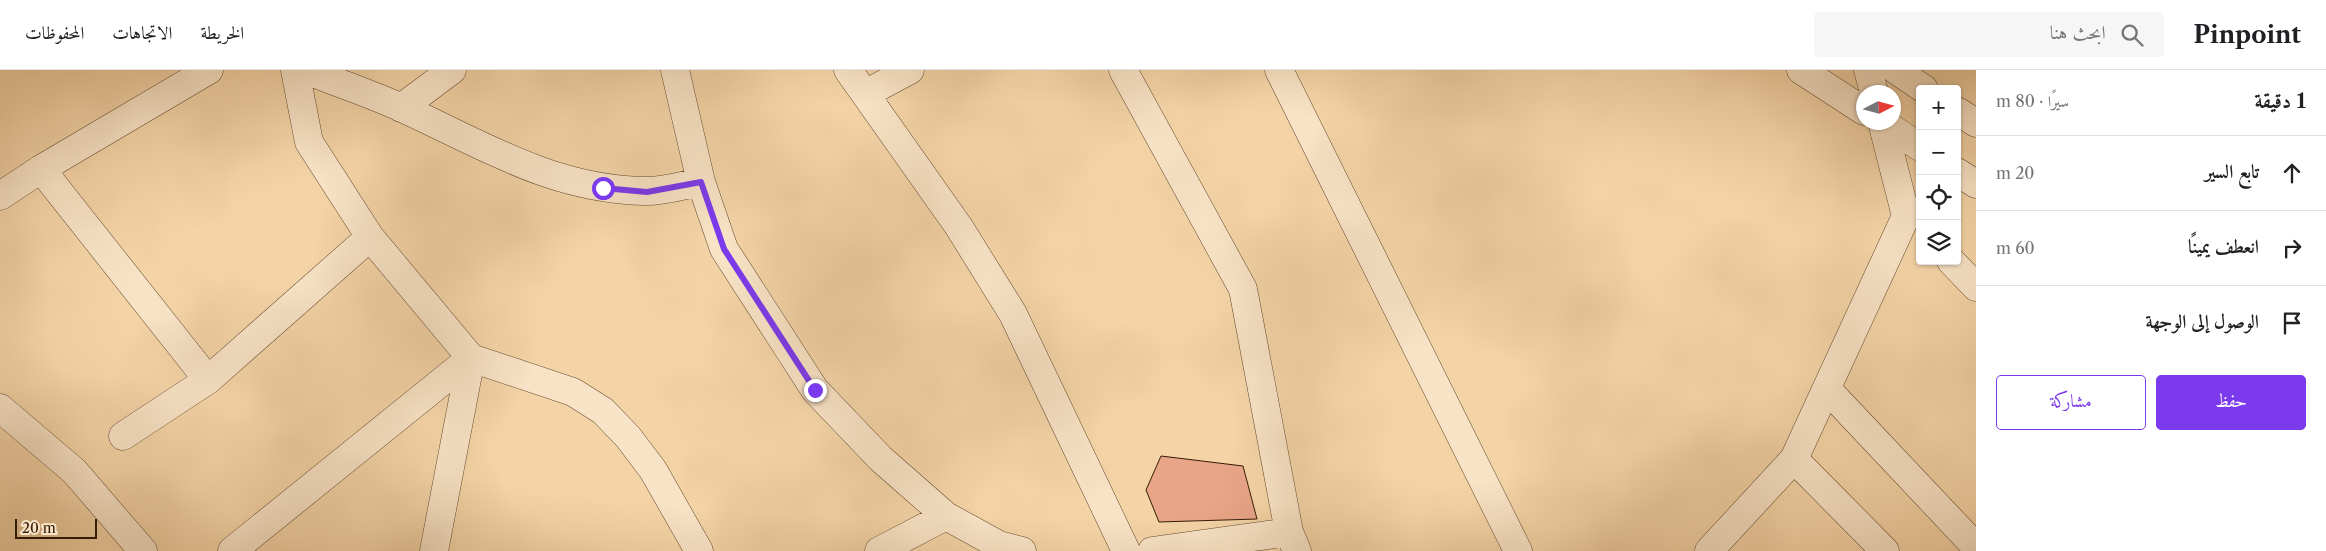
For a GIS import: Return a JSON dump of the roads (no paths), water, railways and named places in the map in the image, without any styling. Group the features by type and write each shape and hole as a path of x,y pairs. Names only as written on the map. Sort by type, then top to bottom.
{"street":[{"path":"0,196 41,169 209,70"},
{"path":"295,70 309,142 370,237 472,358 573,392 602,411 628,437 653,470 699,551"},
{"path":"306,70 401,108 483,147 556,178 603,188 647,192 701,182"},
{"path":"401,108 452,70"},
{"path":"675,70 701,182 724,249 815,390 881,459 946,516 1007,549"},
{"path":"848,70 959,227 1013,314 1126,551"},
{"path":"865,94 910,70"},
{"path":"1123,70 1243,289 1293,542 1152,551"},
{"path":"1279,70 1518,551"},
{"path":"1801,70 1856,106"},
{"path":"1868,70 1872,85"},
{"path":"1896,70 1918,85"},
{"path":"1961,114 1976,123"},
{"path":"1709,551 1794,459 1827,389 1913,222 1884,130"},
{"path":"1893,130 1916,144"},
{"path":"41,169 208,380"},
{"path":"1961,175 1976,184"},
{"path":"123,436 208,380 370,237"},
{"path":"1955,265 1976,287"},
{"path":"232,551 472,358"},
{"path":"434,551 472,358"},
{"path":"1827,389 1976,547"},
{"path":"0,408 74,471 143,551"},
{"path":"1794,459 1885,551"},
{"path":"879,551 946,516"}]}
